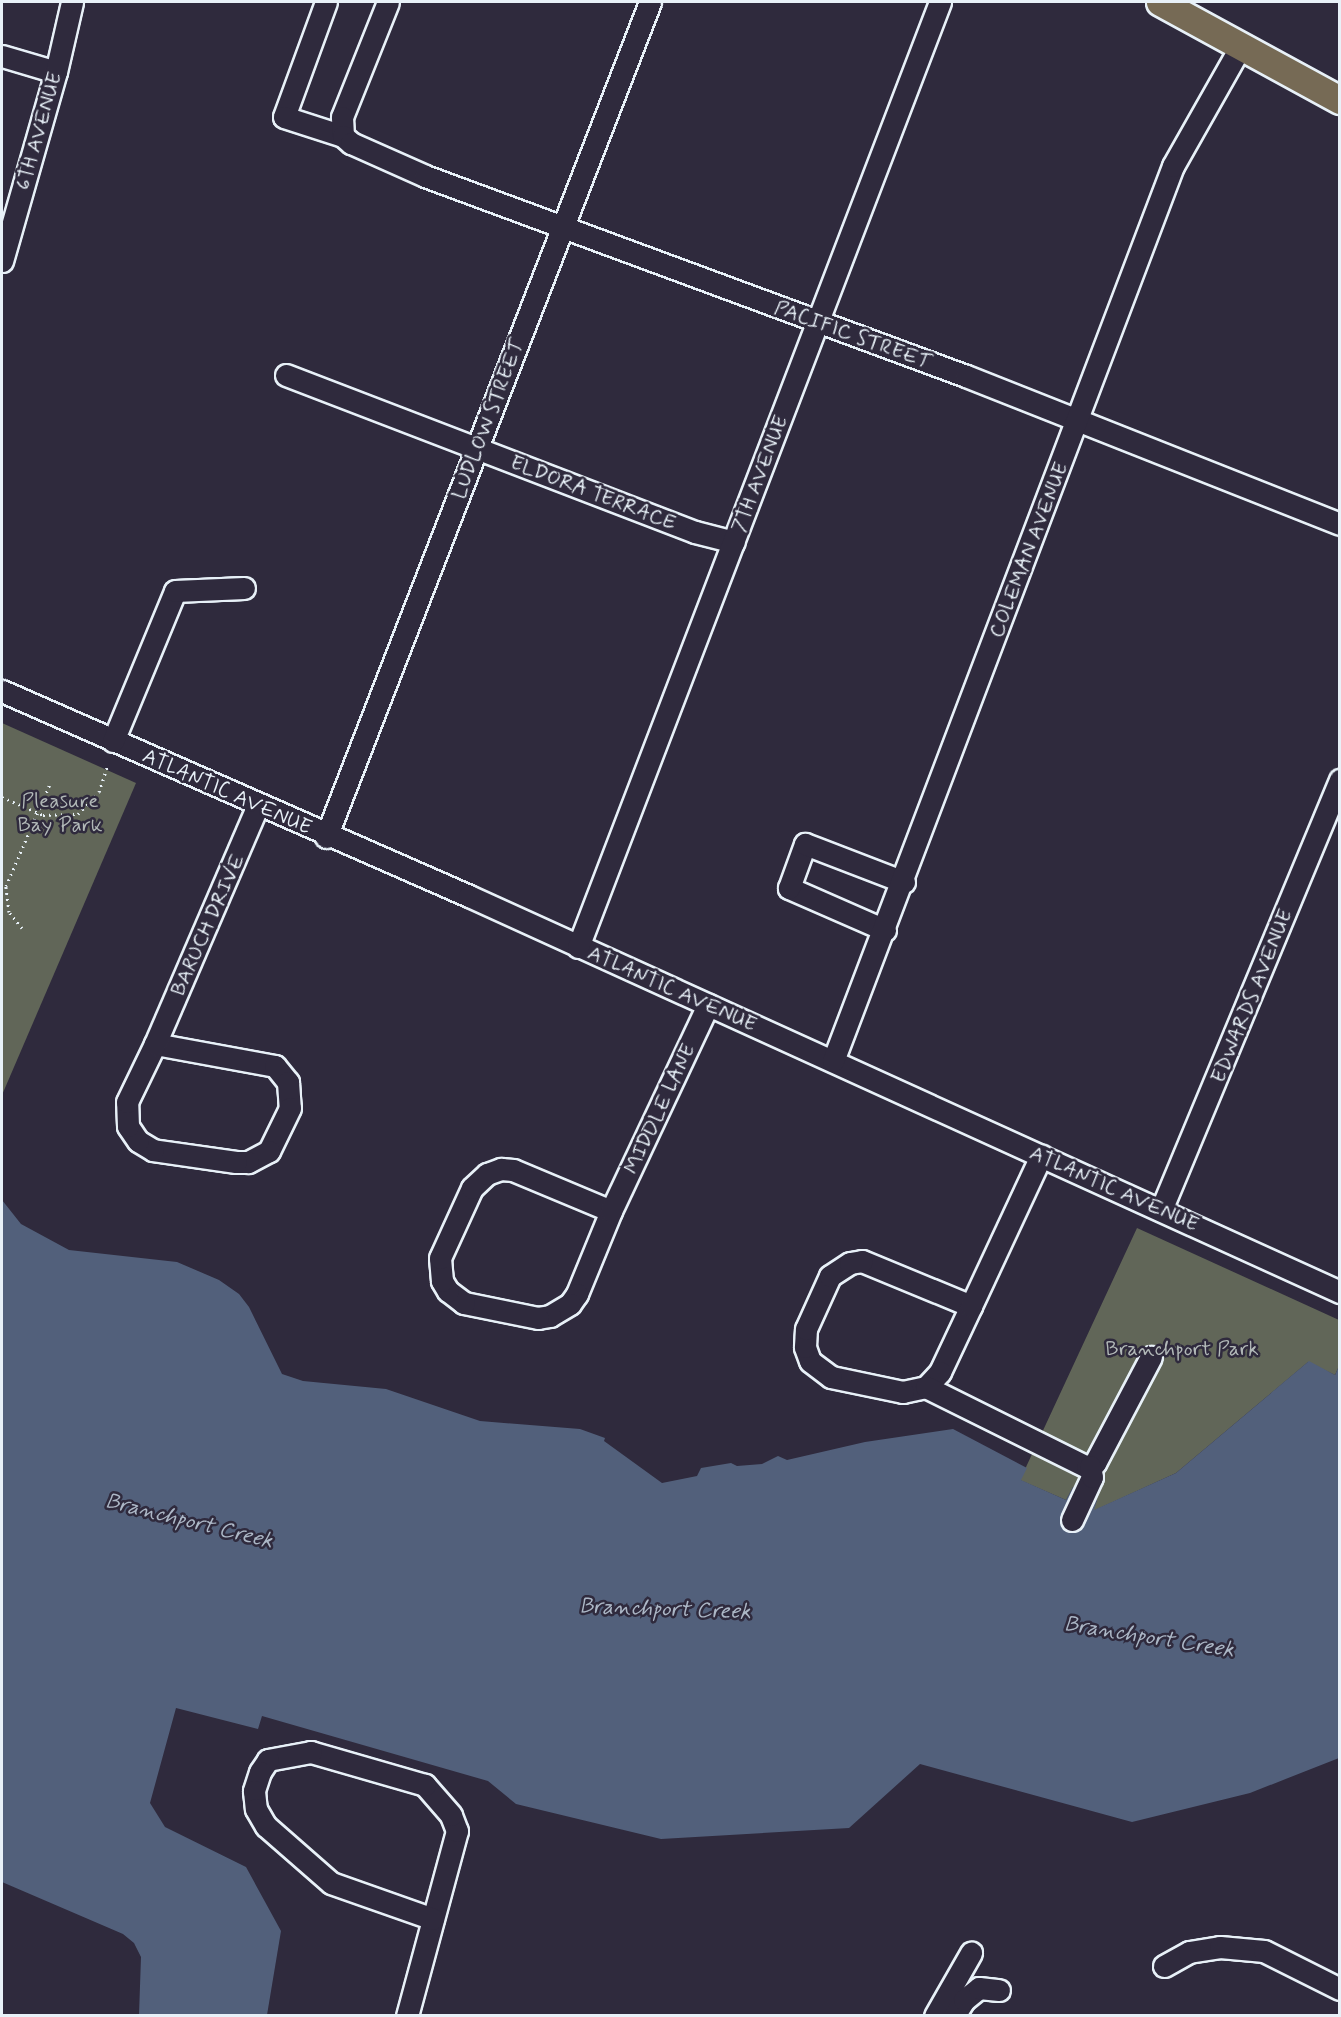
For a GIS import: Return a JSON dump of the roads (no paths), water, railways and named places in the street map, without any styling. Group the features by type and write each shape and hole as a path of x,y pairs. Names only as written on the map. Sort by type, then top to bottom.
{"main road":[{"path":"1160,2 1340,100"}],"street":[{"name":"6TH AVENUE","path":"2,261 56,72 72,2"},
{"name":"PACIFIC STREET","path":"326,2 284,117 343,136 365,151 1078,421 1340,524"},
{"path":"343,136 342,117 388,2"},
{"name":"LUDLOW STREET","path":"327,837 650,2"},
{"name":"7TH AVENUE","path":"579,947 940,2"},
{"name":"COLEMAN AVENUE","path":"833,1061 904,882 1173,166 1241,46"},
{"path":"2,56 56,72"},
{"name":"ELDORA TERRACE","path":"286,375 695,532 734,542"},
{"path":"113,741 175,591 244,588"},
{"name":"ATLANTIC AVENUE","path":"2,691 833,1061 1340,1292"},
{"name":"EDWARDS AVENUE","path":"1161,1210 1340,780"},
{"name":"BARUCH DRIVE","path":"155,1044 264,1061 283,1074 291,1093 290,1108 269,1151 259,1158 236,1162 153,1150 138,1141 128,1125 127,1102 155,1044 258,805"},
{"path":"885,930 789,888 805,843 904,882"},
{"name":"MIDDLE LANE","path":"610,1211 513,1170 487,1173 472,1188 440,1258 442,1281 448,1291 464,1303 538,1318 550,1316 570,1304 577,1294 610,1211 708,1005"},
{"path":"971,1306 874,1263 850,1263 830,1276 806,1329 805,1347 818,1370 831,1377 903,1392 926,1387 940,1372 971,1306 1041,1156"},
{"path":"1072,1520 1092,1477 1090,1466 1151,1357"},
{"path":"926,1387 1090,1466"},
{"path":"407,2016 457,1831 451,1815 425,1785 311,1752 268,1761 260,1772 254,1791 256,1809 266,1826 331,1883 433,1919"},
{"path":"1164,1966 1189,1952 1220,1947 1264,1951 1340,1989"},
{"path":"935,2016 971,1953"},
{"path":"954,2016 964,2000 979,1988 999,1990"}],"water":[{"name":"Branchport Creek","path":"2,1200 21,1224 69,1250 177,1262 219,1280 239,1294 249,1307 282,1374 303,1381 386,1389 480,1421 580,1429 605,1438 604,1441 662,1483 697,1476 701,1468 731,1463 737,1466 762,1464 778,1456 787,1460 865,1442 953,1429 1027,1468 1021,1480 1066,1500 1073,1487 1097,1500 1094,1510 1176,1473 1309,1361 1335,1375 1339,1366 1339,1758 1250,1793 1132,1822 920,1764 849,1828 661,1839 516,1804 488,1781 262,1716 258,1729 176,1708 150,1803 165,1827 246,1867 281,1931 267,2015 139,2015 141,1957 134,1943 123,1934 2,1882"}],"park label":[{"name":"Pleasure Bay Park","path":"60,813"},
{"name":"Branchport Park","path":"1182,1349"}]}
